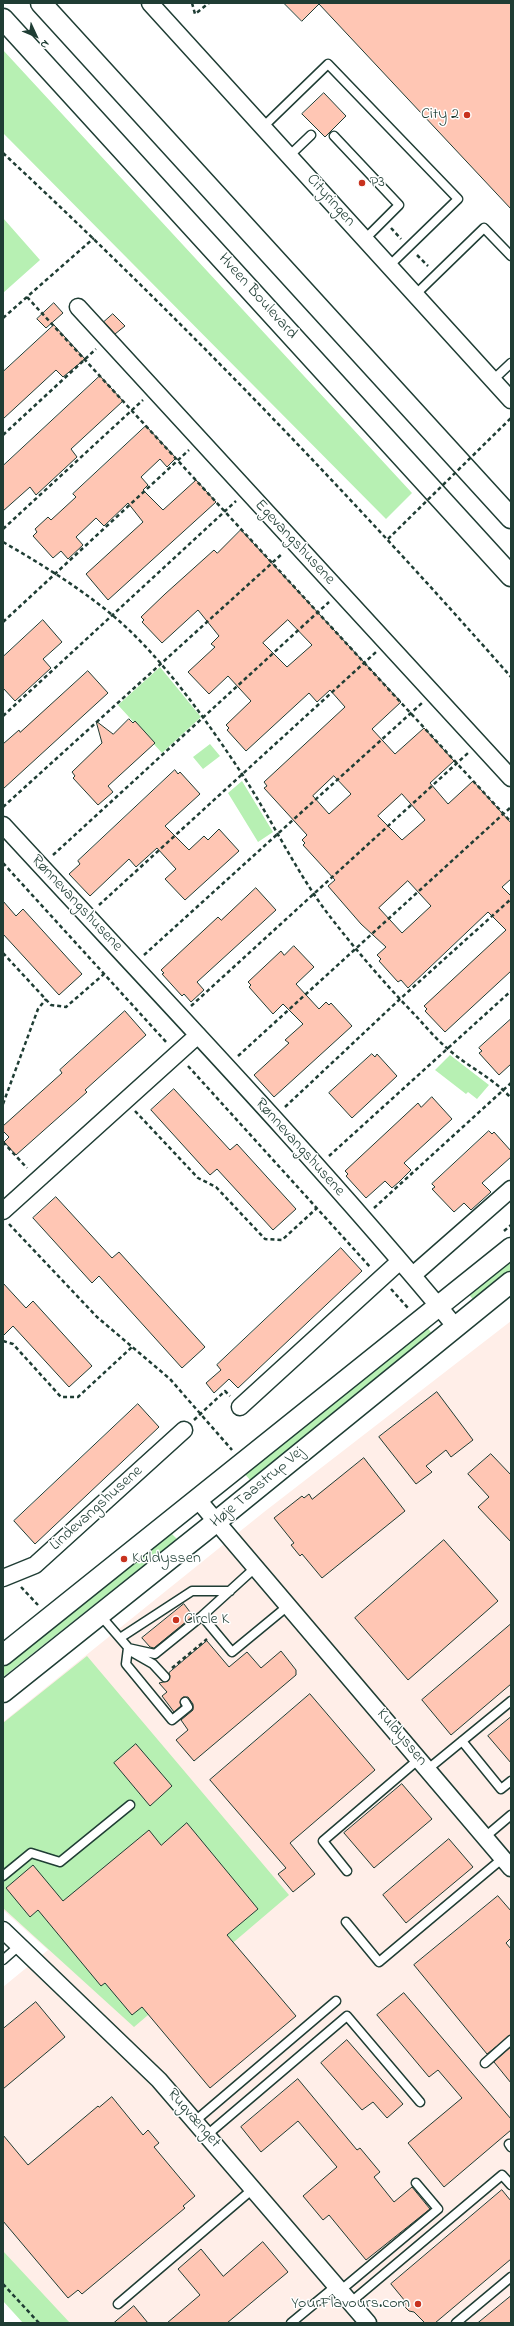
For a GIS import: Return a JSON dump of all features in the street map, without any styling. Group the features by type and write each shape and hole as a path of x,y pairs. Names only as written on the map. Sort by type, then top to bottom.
{"street":[{"path":"41,3 511,518"},
{"name":"Cityringen","path":"150,3 511,400"},
{"name":"Hveen Boulevard","path":"3,19 511,576"},
{"name":"Egevangshusene","path":"78,307 511,778"},
{"name":"Rønnevangshusene","path":"3,825 227,1067 400,1260 455,1326"},
{"path":"6,1217 38,1181 198,1035"},
{"path":"413,1275 511,1189"},
{"name":"Høje Taastrup Vej","path":"3,1655 511,1248"},
{"path":"240,1407 400,1260"},
{"name":"Høje Taastrup Vej","path":"3,1692 217,1522 455,1326 511,1282"},
{"name":"Lindevangshusene","path":"3,1578 35,1565 184,1430"},
{"name":"Kuldyssen","path":"198,1500 289,1605 507,1863"},
{"name":"Rugvænget","path":"3,1930 159,2080 254,2188 368,2323"}],"lane":[{"path":"263,127 328,64 458,199 389,266"},
{"path":"289,156 311,135"},
{"path":"334,136 399,205 365,239"},
{"path":"415,295 484,228 511,256"},
{"path":"493,380 511,363"},
{"path":"128,1648 155,1654 202,1616 256,1567"},
{"path":"120,1638 192,1591 230,1591"},
{"path":"202,1616 232,1652 289,1605"},
{"path":"100,1615 128,1648 167,1674"},
{"path":"128,1648 126,1664 172,1720 188,1707 185,1702"},
{"path":"347,1871 323,1842 423,1764 462,1741 511,1701"},
{"path":"462,1741 501,1789 511,1781"},
{"path":"3,1876 31,1853 60,1862 130,1805"},
{"path":"485,1837 511,1815"},
{"path":"346,1922 379,1962 507,1863"},
{"path":"3,1960 20,1945"},
{"path":"195,2121 336,2001"},
{"path":"207,2135 347,2016 420,2102"},
{"path":"485,2063 511,2040"},
{"path":"291,2323 343,2293 502,2175 511,2185"},
{"path":"343,2293 438,2209 416,2183"},
{"path":"118,2304 254,2188"},
{"path":"456,2323 511,2277"}],"path":[{"path":"192,3 195,14 209,3"},
{"path":"3,153 94,238 388,539 511,677"},
{"path":"3,318 94,238"},
{"path":"27,297 511,822"},
{"path":"3,435 107,339"},
{"path":"3,529 154,390"},
{"path":"388,539 511,418"},
{"path":"3,622 200,440"},
{"path":"3,716 246,491"},
{"path":"3,542 56,572 113,615 160,663 203,717 242,774 278,832 292,862 314,894 356,948 400,999 448,1049 503,1090 511,1098"},
{"path":"3,807 294,543"},
{"path":"41,866 340,592"},
{"path":"88,916 386,643"},
{"path":"133,965 432,693"},
{"path":"180,1016 479,743"},
{"path":"227,1067 511,807"},
{"path":"3,863 409,1309"},
{"path":"273,1118 400,999 511,899"},
{"path":"3,953 51,1005 66,1006 104,974"},
{"path":"317,1168 511,991"},
{"path":"3,1104 38,1009 46,999"},
{"path":"362,1218 511,1083"},
{"path":"126,1101 198,1178 216,1187 265,1239 282,1240 317,1208"},
{"path":"3,1142 38,1181"},
{"path":"6,1217 98,1317 170,1379 233,1452"},
{"path":"3,1341 13,1344 61,1396 78,1397 133,1346"},
{"path":"184,1430 225,1391 240,1407"},
{"path":"167,1674 216,1632"},
{"path":"3,2284 39,2323"}],"shaded area":[{"path":"511,1321 511,2323 68,2323 3,2252 3,1987 48,1950 3,1910 3,1722 264,1512"}],"green space":[{"path":"3,50 412,493 386,519 3,133"},
{"path":"3,218 40,260 3,293"},
{"path":"160,667 201,717 162,753 118,705"},
{"path":"210,744 220,756 203,769 193,757"},
{"path":"242,781 273,832 258,842 228,793"},
{"path":"450,1055 489,1085 477,1099 468,1092 466,1094 435,1070"},
{"path":"511,1259 511,1271 474,1301 468,1293"},
{"path":"427,1327 433,1335 250,1480 244,1473"},
{"path":"172,1534 177,1539 3,1677 3,1665"},
{"path":"87,1656 289,1895 134,2027 3,1908 3,1723"},
{"path":"3,2251 70,2323 23,2323 3,2301"}],"building":[{"name":"City 2","path":"284,3 511,3 511,209 319,4 302,21"},
{"path":"324,93 346,116 325,137 302,114"},
{"path":"54,303 63,313 46,328 37,319"},
{"path":"113,314 125,326 115,334 104,322"},
{"path":"54,325 85,359 63,377 56,370 3,419 3,372"},
{"path":"100,376 123,401 71,449 77,457 36,495 30,487 3,511 3,466"},
{"path":"146,426 176,458 167,467 160,459 141,477 148,485 143,490 163,510 196,480 216,502 108,600 86,574 143,522 128,503 104,526 96,518 76,537 83,545 68,559 61,551 53,558 33,536 37,532 35,529 48,517 51,520 76,497 73,494"},
{"path":"241,530 401,702 372,729 395,754 424,728 454,761 430,783 448,804 473,781 511,823 511,879 502,887 511,896 511,971 445,1032 425,1011 427,1009 424,1006 506,930 488,912 408,988 401,980 398,982 379,961 381,959 377,955 386,947 361,924 328,886 335,880 303,845 305,843 302,840 307,835 264,788 267,786 264,782 345,707 330,690 317,702 309,693 246,751 227,730 229,728 226,725 251,701 228,676 209,694 188,672 215,647 211,644 219,636 198,610 162,643 142,622 144,620 141,617 165,594 214,550 217,553","holes":["288,620 312,645 287,667 263,643","334,776 351,794 329,814 313,796","402,794 425,820 402,840 378,816","408,881 431,906 402,933 379,908"]},
{"path":"43,620 62,642 43,659 51,668 15,701 3,688 3,657"},
{"path":"88,671 108,693 3,789 3,744 19,730 20,732"},
{"path":"129,719 133,723 135,721 155,743 108,786 113,792 98,805 73,778 75,776 72,772 102,743 96,721 113,734"},
{"path":"175,770 178,774 180,772 200,794 165,826 189,850 204,836 208,840 219,829 239,851 185,900 165,879 176,869 157,848 136,867 129,859 90,896 69,874 80,864 78,861"},
{"path":"256,888 276,910 197,982 204,990 191,1002 184,994 182,996 162,974 164,973 161,970 218,917 221,920"},
{"path":"3,901 16,916 23,909 82,974 59,995 3,934"},
{"path":"294,946 314,967 296,984 319,1009 326,1002 329,1005 331,1003 352,1026 274,1097 254,1075 289,1043 285,1040 303,1024 283,1004 273,1014 249,987 251,985 248,982 281,951 284,955"},
{"path":"125,1011 146,1035 85,1090 87,1092 16,1155 4,1142 9,1137 3,1131 3,1126 62,1073 60,1070"},
{"path":"511,1019 511,1064 499,1075 479,1053 482,1051 479,1048"},
{"path":"372,1054 375,1057 377,1054 397,1076 352,1118 329,1093"},
{"path":"174,1089 230,1150 237,1144 296,1209 273,1230 217,1169 210,1175 151,1110"},
{"path":"432,1097 452,1119 404,1163 411,1170 399,1182 392,1188 385,1181 366,1198 346,1176 348,1174 345,1171 418,1103 421,1107"},
{"path":"489,1131 492,1134 494,1132 511,1151 511,1157 482,1183 491,1192 471,1210 464,1203 454,1212 432,1189 435,1187 432,1184"},
{"path":"56,1197 112,1258 119,1252 205,1347 182,1368 99,1276 92,1283 33,1218"},
{"path":"341,1248 362,1271 238,1388 229,1379 214,1393 206,1383 221,1370 217,1365"},
{"path":"3,1283 26,1308 33,1301 92,1366 69,1387 13,1326 3,1336"},
{"path":"437,1392 473,1440 451,1457 446,1450 426,1466 432,1472 416,1484 379,1437"},
{"path":"138,1404 159,1427 35,1544 14,1521"},
{"path":"491,1454 511,1475 511,1542 478,1507 489,1497 468,1474"},
{"path":"364,1458 405,1511 322,1578 302,1554 300,1556 291,1545 294,1543 274,1518 302,1496 304,1498 309,1494 312,1499"},
{"path":"444,1540 498,1601 408,1680 355,1618"},
{"path":"184,1604 193,1616 154,1648 150,1647 142,1638"},
{"path":"511,1624 511,1684 451,1735 422,1700"},
{"path":"207,1641 229,1667 247,1652 261,1668 281,1651 296,1670 296,1675 194,1761 176,1740 188,1730 181,1720 193,1710 193,1704 188,1697 183,1697 180,1702 181,1706 174,1712 162,1696 167,1692 159,1683 168,1681 170,1676 169,1673"},
{"path":"310,1694 375,1770 290,1843 315,1874 293,1892 278,1874 286,1868 210,1780"},
{"path":"511,1717 511,1763 488,1736"},
{"path":"136,1744 172,1786 150,1806 114,1763"},
{"path":"402,1784 432,1819 374,1868 344,1833"},
{"path":"187,1823 258,1909 227,1935 296,2016 210,2088 142,2007 132,2015 105,1983 101,1986 38,1910 30,1917 6,1888 33,1865 63,1901 149,1830 161,1845"},
{"path":"449,1839 473,1867 406,1923 383,1895"},
{"path":"498,1896 511,1911 511,1938 506,1943 511,1949 511,2035 487,2054 414,1965"},
{"path":"404,1993 511,2119 511,2130 444,2187 408,2143 462,2098 438,2070 429,2077 377,2015"},
{"path":"36,2002 65,2037 3,2089 3,2029"},
{"path":"347,2040 403,2104 387,2118 373,2102 362,2110 321,2063"},
{"path":"511,2047 511,2083 494,2062"},
{"path":"298,2079 357,2150 360,2148 380,2172 374,2177 394,2202 412,2187 430,2209 366,2260 329,2215 323,2220 303,2196 337,2167 298,2121 261,2152 241,2127"},
{"path":"112,2097 143,2135 148,2130 159,2143 154,2147 195,2196 183,2206 185,2208 82,2294 78,2290 68,2298 3,2221 3,2135 28,2165 98,2106 99,2107"},
{"path":"502,2190 511,2201 511,2259 435,2323 425,2323 414,2312 409,2311 405,2307 405,2301 391,2284"},
{"path":"263,2242 288,2272 227,2323 167,2323 200,2295 178,2269 201,2249 223,2276"},
{"path":"511,2296 511,2323 478,2323"},
{"path":"134,2306 148,2323 114,2323"}],"place":[{"name":"City 2","path":"467,115"},
{"name":"P3","path":"362,183"},
{"name":"Kuldyssen","path":"124,1559"},
{"name":"Circle K","path":"176,1620"},
{"name":"YourFlavours.com","path":"418,2304"}]}
